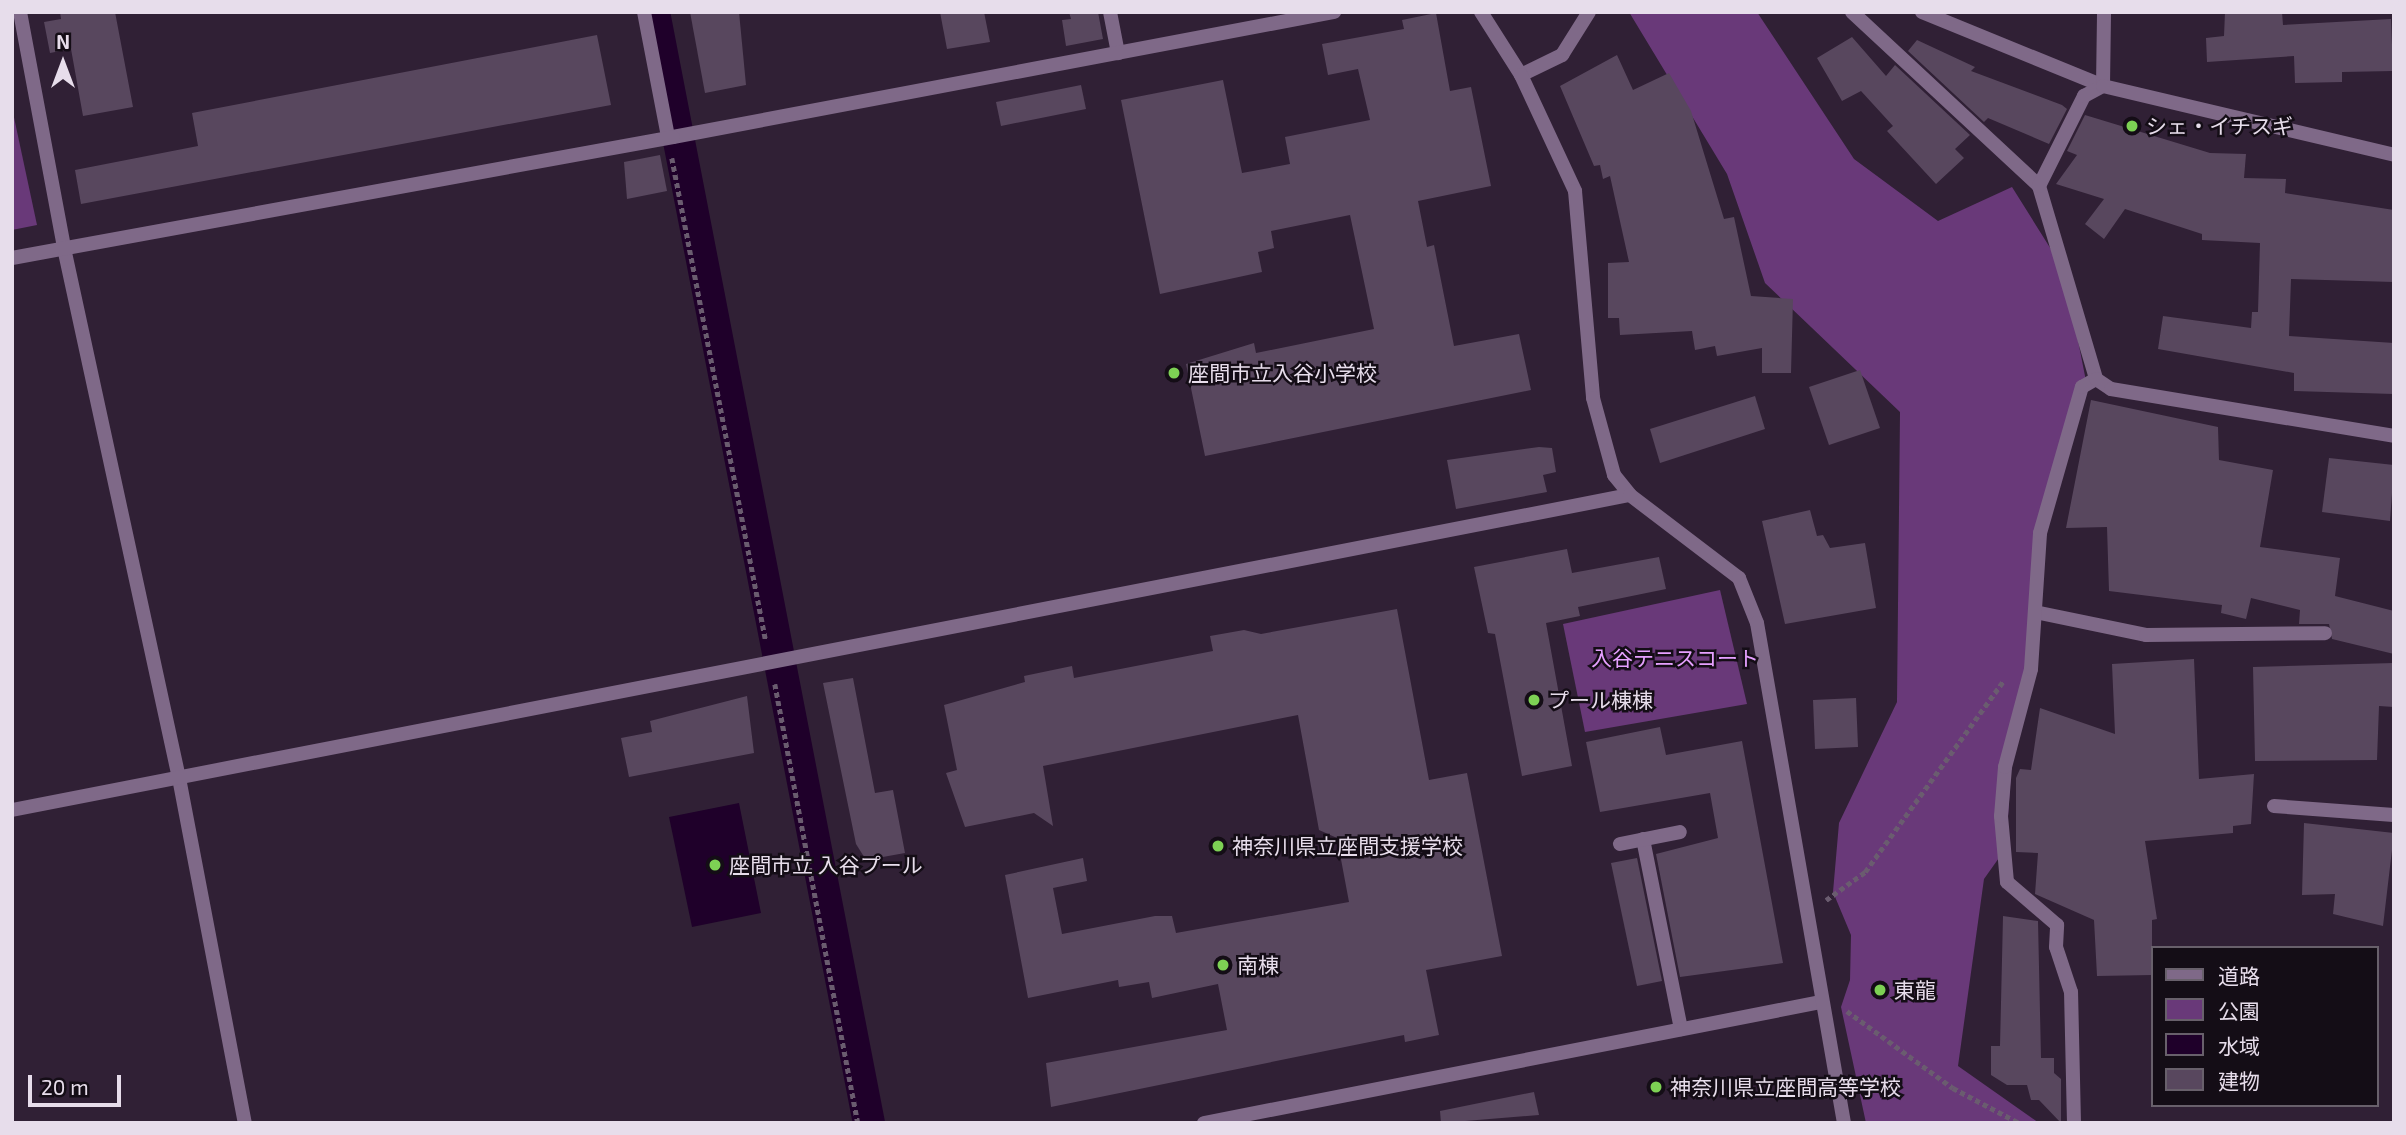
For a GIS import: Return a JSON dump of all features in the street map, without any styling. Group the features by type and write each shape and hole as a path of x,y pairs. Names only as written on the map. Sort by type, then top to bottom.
{"street":[{"path":"20,12 64,248 179,778 245,1123"},
{"path":"644,12 670,137"},
{"path":"1110,12 1118,53"},
{"path":"12,258 700,133 1334,12"},
{"path":"1481,12 1521,75 1575,191 1597,424 1614,475 1630,495 1739,578 1758,624 1805,915 1844,1123"},
{"path":"1521,75 1562,55 1589,12"},
{"path":"1852,12 2039,187 2096,379 2111,389 2394,436"},
{"path":"1922,12 2103,86 2394,155"},
{"path":"2103,86 2104,12"},
{"path":"2039,187 2084,96 2103,86"},
{"path":"2074,1123 2071,992 2056,947 2057,925 2007,882 2002,850 2005,767 2032,645 2040,533 2082,387 2096,379"},
{"path":"12,810 1630,495"},
{"path":"2035,612 2146,635 2325,633"},
{"path":"2274,806 2394,815"},
{"path":"1620,844 1680,832"},
{"path":"1643,839 1681,1029"},
{"path":"1204,1123 1821,1002"}],"path":[{"path":"670,137 773,662 858,1123"},
{"path":"1805,915 1865,872 2032,645"},
{"path":"1821,1002 1853,1013 1953,1087 2019,1123"}],"green space":[{"path":"1629,12 1757,12 1854,159 1938,221 2012,187 2064,270 2086,381 2045,528 2031,669 2014,725 2006,848 1984,879 1958,1066 2039,1123 1866,1123 1841,1007 1850,980 1851,935 1833,892 1839,823 1897,702 1900,412 1765,283 1727,174"},
{"path":"12,108 37,225 12,230"},
{"name":"入谷テニスコート","path":"1720,590 1747,704 1585,732 1563,624"}],"water":[{"name":"座間市立 入谷プール","path":"739,803 761,913 692,927 669,817"}],"building":[{"path":"60,12 115,12 133,107 83,116 71,49 50,53 44,22 61,19"},
{"path":"690,12 739,12 746,85 705,93"},
{"path":"940,12 984,12 990,42 947,49"},
{"path":"1069,12 1098,12 1103,39 1066,46 1062,20 1071,19"},
{"path":"2225,12 2282,12 2283,25 2391,19 2393,71 2342,72 2342,82 2295,83 2294,56 2207,62 2206,38 2224,36"},
{"path":"1436,13 1450,91 1471,87 1491,186 1418,201 1427,247 1434,245 1454,346 1519,334 1531,390 1205,456 1186,364 1254,343 1256,353 1374,329 1350,215 1271,231 1274,248 1258,252 1262,272 1160,294 1121,100 1223,80 1242,173 1290,164 1285,137 1370,120 1358,69 1328,75 1322,44 1404,29 1402,20"},
{"path":"597,35 611,105 81,204 75,170 198,146 192,113"},
{"path":"1852,37 1886,76 1895,65 1970,135 1955,149 1964,158 1936,184 1887,131 1893,126 1861,91 1842,101 1817,58"},
{"path":"1917,40 1975,67 1971,71 2062,105 2067,109 2049,144 1988,118 1984,122 1908,51"},
{"path":"1617,55 1633,90 1669,73 1691,111 1724,219 1734,217 1751,296 1793,299 1791,373 1762,373 1762,348 1717,356 1715,346 1695,350 1692,331 1620,335 1619,318 1608,318 1608,263 1629,262 1610,176 1603,179 1600,165 1594,166 1560,86"},
{"path":"1081,85 1086,109 1001,126 996,102"},
{"path":"2085,115 2210,153 2246,154 2244,178 2286,179 2285,193 2394,210 2394,282 2291,279 2289,336 2394,343 2394,394 2294,391 2294,373 2158,349 2163,316 2251,328 2252,312 2258,312 2260,243 2202,240 2202,234 2125,209 2104,239 2085,224 2104,199 2056,184 2077,155 2067,151"},
{"path":"660,155 667,191 627,199 624,162"},
{"path":"1860,370 1880,428 1829,445 1809,387"},
{"path":"1755,396 1765,429 1660,463 1650,429"},
{"path":"2091,400 2218,427 2219,460 2273,470 2260,547 2340,558 2335,596 2394,611 2394,654 2332,639 2329,624 2299,624 2300,610 2251,598 2246,619 2221,613 2222,605 2109,591 2107,527 2066,528"},
{"path":"1539,447 1552,448 1556,472 1543,475 1547,492 1456,509 1447,460"},
{"path":"2329,458 2394,465 2390,521 2322,512"},
{"path":"1810,510 1817,536 1823,535 1830,548 1865,543 1876,608 1785,624 1762,521"},
{"path":"1567,549 1572,573 1659,557 1666,589 1578,607 1580,616 1546,623 1572,766 1522,776 1495,634 1488,633 1474,567"},
{"path":"1397,609 1429,780 1467,773 1502,956 1426,970 1439,1035 1405,1042 1404,1035 1051,1107 1046,1063 1227,1030 1218,984 1152,998 1149,982 1119,987 1118,980 1028,998 1005,875 1083,858 1087,881 1053,888 1062,934 1155,916 1172,916 1176,933 1349,902 1337,838 1319,830 1298,715 1043,766 1053,826 1034,813 965,827 946,773 957,770 944,705 1025,682 1024,676 1072,666 1074,678 1213,651 1210,636 1244,630 1261,634"},
{"path":"2194,659 2199,779 2254,774 2251,824 2233,826 2233,833 2145,841 2157,919 2152,920 2150,975 2097,976 2094,920 2035,894 2038,853 2016,852 2016,778 2020,769 2031,770 2040,708 2115,734 2112,664"},
{"path":"2394,663 2394,707 2379,706 2377,760 2255,761 2253,667"},
{"path":"853,678 875,793 893,790 905,853 866,860 856,844 823,683"},
{"path":"747,696 754,753 629,777 621,738 652,732 650,721"},
{"path":"1856,698 1858,747 1815,749 1813,700"},
{"path":"1660,727 1666,755 1742,741 1783,963 1680,977 1656,854 1718,838 1710,793 1600,812 1586,742"},
{"path":"2304,823 2394,833 2383,926 2333,914 2335,894 2302,895"},
{"path":"1637,858 1662,981 1637,986 1611,863"},
{"path":"2003,916 2038,921 2041,1058 2054,1058 2054,1073 2061,1079 2061,1123 2039,1100 2031,1100 2027,1085 2007,1085 1991,1075 1991,1046 2000,1046"},
{"path":"1534,1092 1539,1115 1441,1123 1440,1111"}],"waterway":[{"path":"654,12 869,1123"}],"place":[{"name":"シェ・イチスギ","path":"2132,126"},
{"name":"座間市立入谷小学校","path":"1174,373"},
{"name":"プール棟棟","path":"1534,700"},
{"name":"神奈川県立座間支援学校","path":"1218,846"},
{"name":"座間市立 入谷プール","path":"715,865"},
{"name":"南棟","path":"1223,965"},
{"name":"東龍","path":"1880,990"},
{"name":"神奈川県立座間高等学校","path":"1656,1087"}]}
